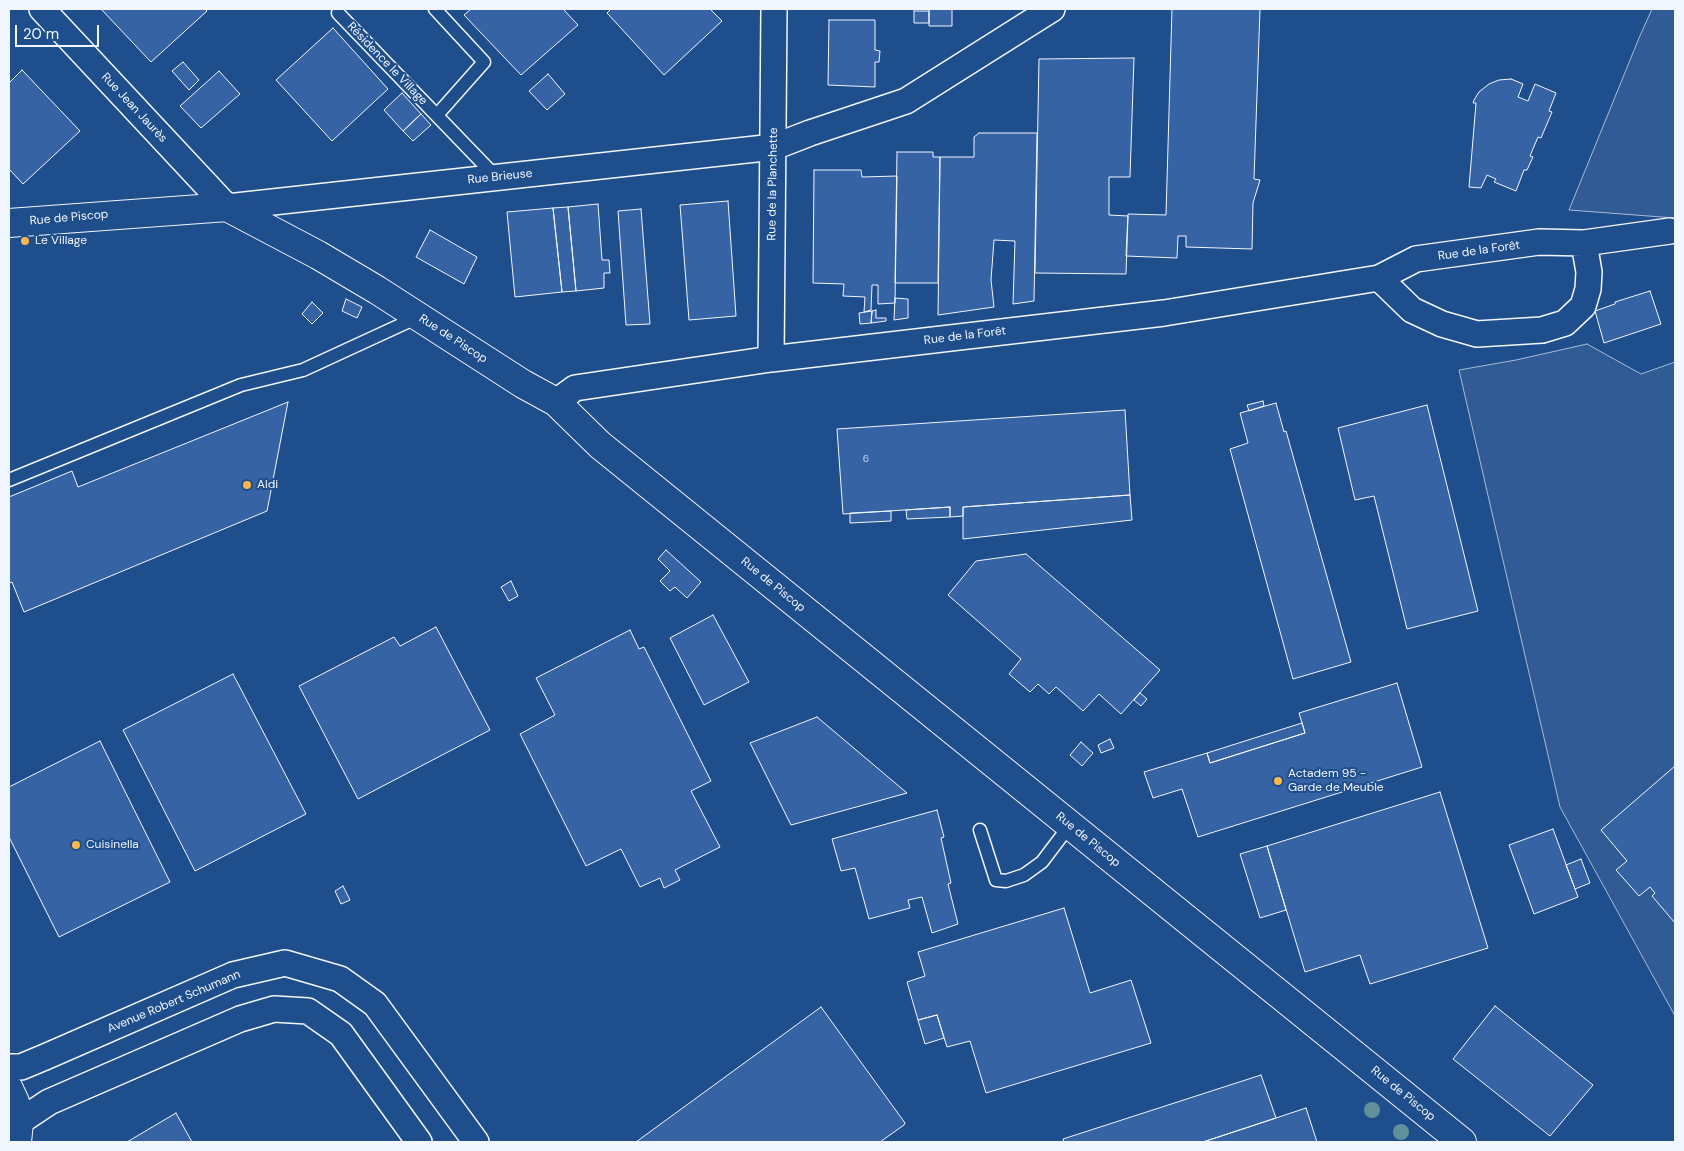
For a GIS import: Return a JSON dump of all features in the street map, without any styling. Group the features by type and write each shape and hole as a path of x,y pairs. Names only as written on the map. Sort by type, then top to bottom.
{"street":[{"name":"Rue Jean Jaurès","path":"42,9 227,207"},
{"name":"Rue de la Planchette","path":"771,359 774,9"},
{"name":"Rue Brieuse","path":"227,207 774,147 906,101 1052,9"},
{"name":"Rue de Piscop","path":"9,222 227,207 318,255 523,384 556,402 600,445 1462,1142"},
{"name":"Rue de la Forêt","path":"556,402 575,388 771,359 1164,313 1379,278 1416,260 1539,242 1584,243 1672,231"},
{"path":"1379,278 1412,310 1442,324 1478,334 1542,330 1565,323 1583,306 1588,290 1588,272 1584,243"},
{"name":"Avenue Robert Schumann","path":"9,1067 22,1067 233,975 285,963 340,979 375,1004 476,1142"},
{"path":"18,1132 50,1102 240,1019 274,1008 308,1011 341,1034 419,1142"},
{"path":"9,1089 15,1102 18,1132"}],"lane":[{"name":"Résidence le Village","path":"435,9 484,62 436,115"},
{"name":"Résidence le Village","path":"338,13 496,178"},
{"path":"9,480 242,385 303,370 418,317"},
{"path":"980,830 996,880 1006,881 1024,875 1042,862 1070,825"}],"shaded area":[{"path":"1652,9 1675,9 1675,218 1569,210 1639,38"},
{"path":"1587,344 1641,374 1675,362 1675,1016 1560,807 1459,370 1516,360"}],"building":[{"path":"101,9 205,9 207,11 151,62"},
{"path":"471,9 563,9 578,25 521,75 464,15"},
{"path":"611,9 710,9 722,21 664,75 607,13"},
{"path":"929,9 952,9 952,26 929,26"},
{"path":"1172,9 1260,9 1254,179 1260,180 1253,203 1252,249 1186,247 1186,236 1178,236 1177,258 1126,256 1128,214 1166,215"},
{"path":"914,11 929,11 929,23 914,23"},
{"path":"829,20 875,20 875,50 880,51 879,62 875,62 875,87 828,85"},
{"path":"333,28 388,89 332,141 276,80"},
{"path":"1134,58 1130,177 1109,177 1109,215 1128,216 1126,274 1035,273 1039,59"},
{"path":"183,62 199,80 189,90 172,71"},
{"path":"22,70 80,131 23,184 9,169 9,83"},
{"path":"219,71 240,94 201,128 180,106"},
{"path":"548,74 565,94 547,110 529,91"},
{"path":"1511,79 1523,84 1518,97 1528,101 1535,84 1556,93 1549,111 1552,112 1541,138 1538,137 1530,156 1533,157 1527,170 1524,170 1516,191 1494,182 1496,179 1487,175 1481,188 1469,187 1476,103 1473,103 1474,100 1479,92 1489,84 1499,80"},
{"path":"402,93 421,114 403,131 384,110"},
{"path":"421,114 431,125 413,141 403,131"},
{"path":"979,133 1037,133 1034,301 1013,304 1015,241 994,240 991,280 994,307 938,315 940,157 974,157 974,137"},
{"path":"897,152 933,152 933,157 940,157 938,283 895,283"},
{"path":"814,170 861,170 862,177 897,176 895,303 878,304 878,285 872,285 871,310 864,312 865,297 843,296 844,284 813,283"},
{"path":"728,201 736,316 689,320 680,205"},
{"path":"598,204 602,260 609,260 610,273 604,273 604,288 576,291 568,207"},
{"path":"568,207 576,291 562,292 553,208"},
{"path":"553,208 562,292 515,297 507,212"},
{"path":"641,209 650,324 626,325 618,211"},
{"path":"430,230 477,257 464,284 416,257"},
{"path":"1650,291 1661,324 1604,343 1595,311 1615,304 1615,302"},
{"path":"895,298 908,299 908,318 894,320"},
{"path":"346,299 362,307 357,318 342,311"},
{"path":"312,302 323,313 312,324 302,314"},
{"path":"876,310 876,318 886,318 886,321 871,323 872,311"},
{"path":"872,311 871,323 860,324 859,313"},
{"path":"1263,401 1264,406 1249,411 1247,405"},
{"path":"288,402 267,511 24,612 12,582 9,583 9,497 72,471 78,487"},
{"path":"1276,403 1284,432 1286,431 1351,662 1293,679 1230,449 1248,443 1240,413"},
{"path":"1427,405 1478,611 1407,629 1374,496 1355,500 1338,428"},
{"path":"1125,410 1130,495 963,507 963,516 950,517 950,507 843,514 837,429"},
{"path":"1130,495 1132,520 963,539 963,507"},
{"path":"950,507 950,517 907,519 906,510"},
{"path":"891,511 891,521 850,523 850,513"},
{"path":"666,550 701,582 687,598 675,587 670,591 660,581 670,571 658,559"},
{"path":"1026,554 1160,670 1121,714 1099,694 1083,711 1056,687 1049,694 1038,684 1030,692 1009,674 1021,659 948,595 976,561"},
{"path":"511,581 518,596 509,601 501,587"},
{"path":"713,615 749,682 704,705 670,638"},
{"path":"436,627 490,730 358,799 299,686 394,637 400,646"},
{"path":"630,630 639,649 644,647 711,781 691,791 720,847 675,870 680,880 664,888 660,878 640,887 621,849 586,866 520,734 555,715 536,678"},
{"path":"233,674 306,814 195,871 123,730"},
{"path":"1397,683 1422,767 1198,837 1182,789 1153,798 1144,772 1207,753 1210,763 1305,733 1299,713"},
{"path":"1140,693 1147,699 1141,706 1134,700"},
{"path":"817,717 907,793 791,825 750,743"},
{"path":"1302,723 1305,733 1210,763 1207,753"},
{"path":"1110,739 1114,748 1101,753 1098,745"},
{"path":"100,741 170,882 59,937 9,837 9,787"},
{"path":"1081,742 1093,753 1082,766 1070,755"},
{"path":"1675,766 1675,923 1652,896 1655,893 1650,887 1639,896 1616,870 1627,861 1601,830"},
{"path":"1440,792 1488,948 1370,984 1360,955 1305,972 1267,846"},
{"path":"937,810 944,837 941,838 951,883 948,884 958,924 932,933 922,897 908,900 910,908 869,919 855,868 841,871 832,839"},
{"path":"1553,829 1578,897 1534,914 1509,845"},
{"path":"1267,846 1286,910 1260,918 1240,854"},
{"path":"1581,859 1590,883 1575,889 1566,865"},
{"path":"343,886 350,900 341,904 335,891"},
{"path":"1064,908 1090,993 1131,980 1151,1043 986,1093 970,1041 947,1047 937,1015 918,1020 907,982 925,976 918,952"},
{"path":"1495,1006 1593,1085 1550,1136 1453,1059"},
{"path":"821,1007 905,1123 904,1125 880,1142 636,1142"},
{"path":"937,1015 944,1038 925,1044 918,1020"},
{"path":"1261,1075 1276,1118 1203,1142 1064,1142 1063,1139"},
{"path":"1306,1108 1317,1142 1203,1142 1276,1118"},
{"path":"176,1113 192,1142 127,1142"}],"place":[{"name":"Le Village","path":"25,241"},
{"name":"Aldi","path":"247,485"},
{"name":"Actadem 95 - Garde de Meuble","path":"1278,781"},
{"name":"Cuisinella","path":"76,845"}]}
